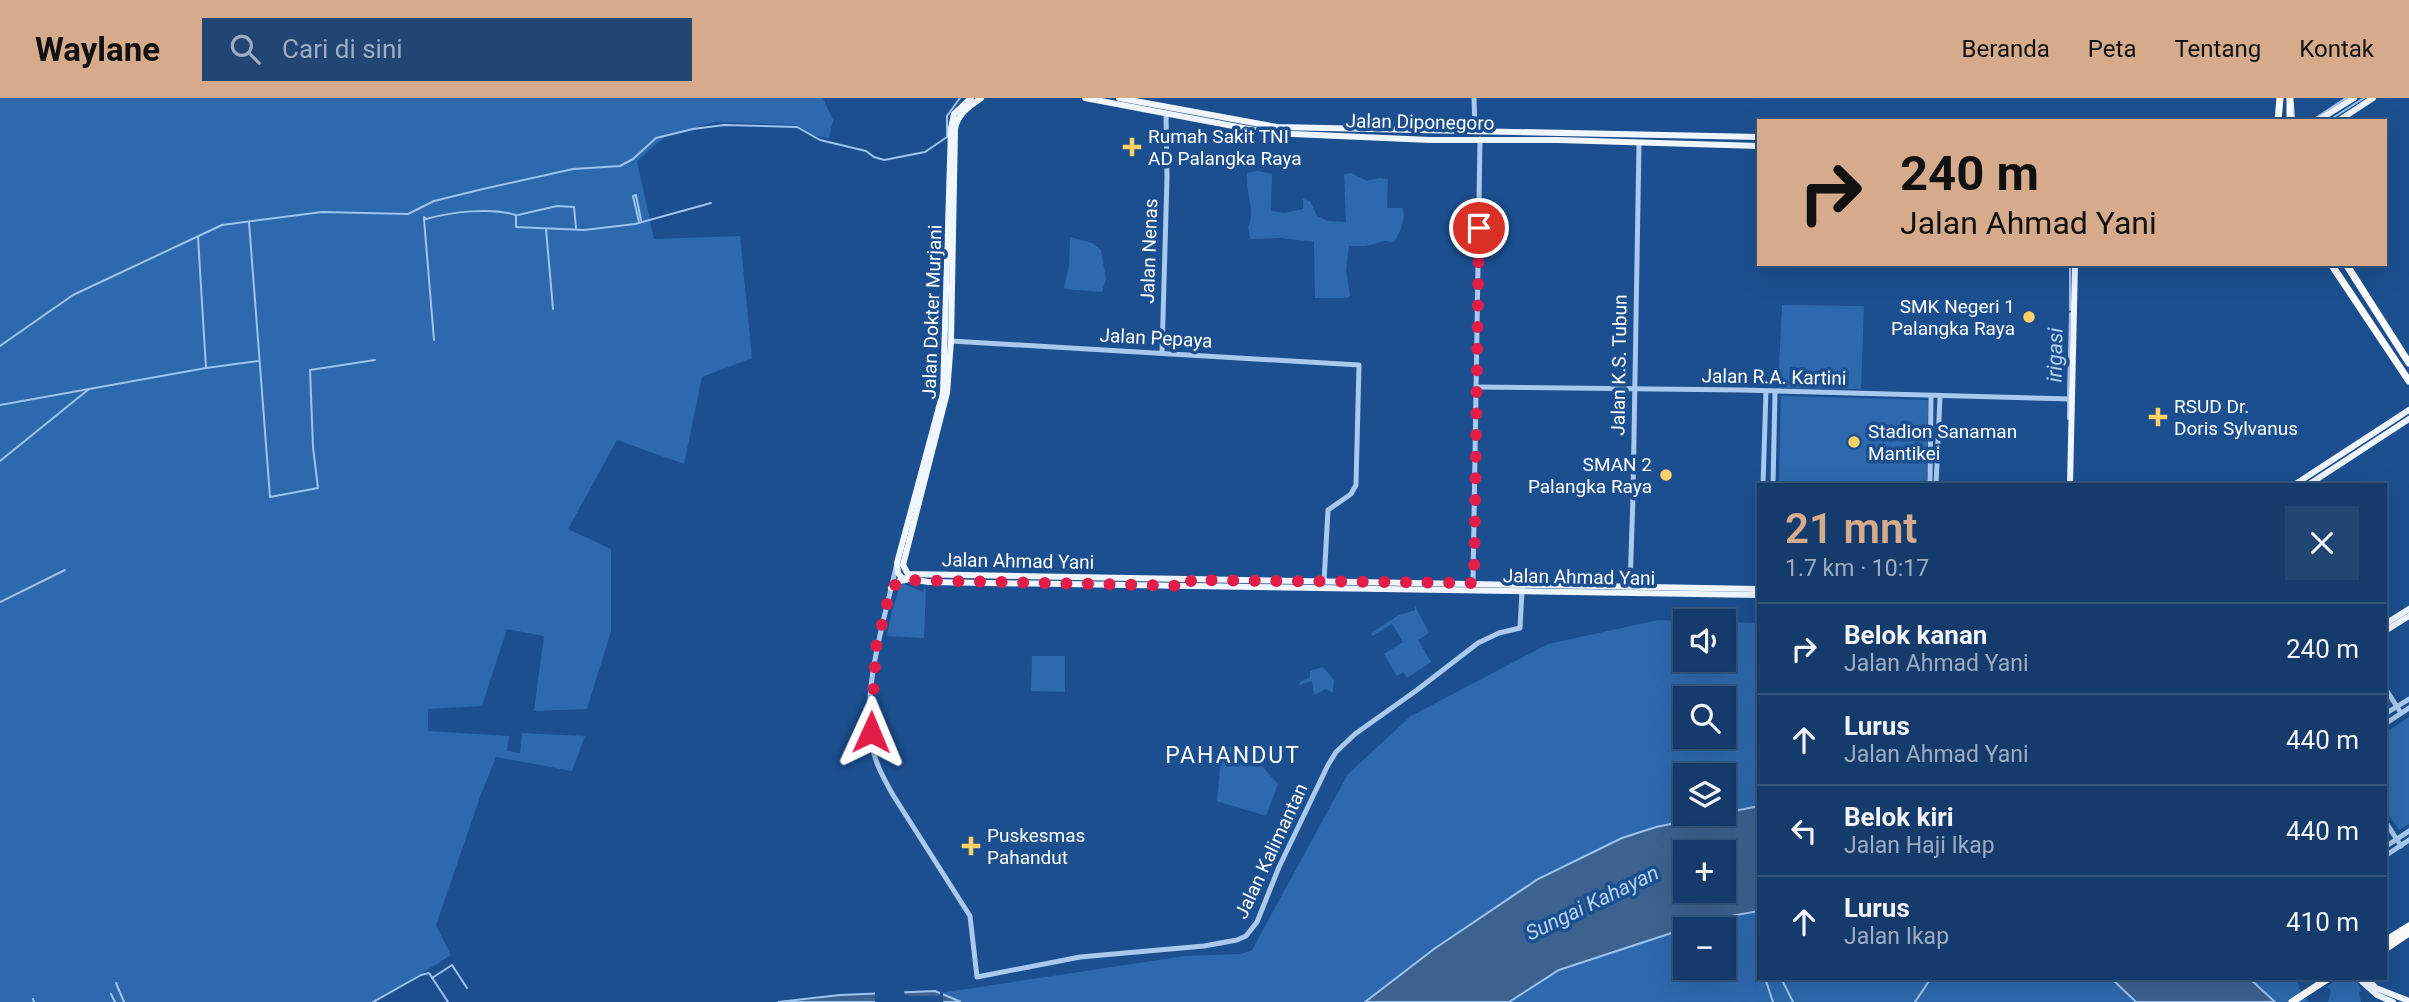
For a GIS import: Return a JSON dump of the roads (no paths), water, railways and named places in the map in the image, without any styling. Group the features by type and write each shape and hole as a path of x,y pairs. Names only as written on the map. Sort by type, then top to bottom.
{"highway":[{"path":"2279,119 2284,98"},
{"path":"2284,98 2289,119"},
{"path":"2332,266 2409,381"},
{"path":"2347,266 2409,363"},
{"path":"2360,307 2369,301"},
{"path":"2387,935 2409,920"},
{"path":"2387,940 2409,926"},
{"path":"2387,948 2409,933"},
{"path":"2292,1002 2326,980"}],"main road":[{"name":"Jalan Dokter Murjani","path":"908,577 903,565 943,392 954,114 971,98"},
{"path":"953,128 962,113 981,98"},
{"name":"Jalan Diponegoro","path":"1085,98 1166,107 1270,133 1757,146"},
{"name":"Jalan Diponegoro","path":"1119,98 1277,127 1757,137"},
{"path":"2320,119 2354,98"},
{"path":"2341,119 2374,98"},
{"path":"1376,128 1376,137"},
{"path":"1398,128 1398,138"},
{"path":"1692,136 1692,145"},
{"name":"Jalan Dokter Murjani","path":"908,577 898,573 897,563 947,393 951,341 948,264"},
{"path":"2070,483 2075,266"},
{"path":"2297,483 2409,410"},
{"path":"2311,483 2409,419"},
{"path":"891,588 908,577"},
{"name":"Jalan Ahmad Yani","path":"908,577 1522,591 1757,589"},
{"name":"Jalan Ahmad Yani","path":"1191,583 1474,583 1595,590 1630,586 1757,595"},
{"path":"2387,623 2409,609"},
{"path":"2387,630 2409,616"},
{"path":"2360,980 2377,995 2393,1002"},
{"path":"2368,980 2376,988 2409,1001"}],"street":[{"path":"1474,98 1475,131"},
{"name":"Jalan Nenas","path":"1162,353 1167,178 1166,107"},
{"path":"1474,583 1480,139"},
{"name":"Jalan K.S. Tubun","path":"1630,586 1639,143"},
{"name":"Jalan Pepaya","path":"951,341 1359,365 1356,485 1351,494 1328,510 1324,582"},
{"name":"Jalan R.A. Kartini","path":"1476,387 1766,391 2072,400"},
{"path":"1763,483 1766,391"},
{"path":"1773,483 1775,392"},
{"path":"1930,483 1931,397"},
{"path":"1937,483 1940,397"},
{"path":"1931,448 1938,448"},
{"name":"Jalan Dokter Murjani","path":"897,563 876,648 871,706 872,745 882,775 893,795 970,916 977,977"},
{"name":"Jalan Kalimantan","path":"977,977 1080,957 1204,946 1246,936 1257,922 1279,867 1332,758 1355,734 1478,643 1499,633 1520,628 1522,591"},
{"path":"2387,691 2401,713"},
{"path":"2387,713 2409,699"},
{"path":"2387,723 2409,708"},
{"path":"2387,824 2401,846"},
{"path":"2387,846 2409,831"},
{"path":"2387,855 2409,841"}],"water":[{"name":"Sungai Kahayan","path":"1757,806 1757,911 1725,917 1673,917 1673,932 1559,970 1509,1002 1365,1002 1434,949 1538,879 1622,838 1673,824 1673,826 1736,826 1736,811"},
{"path":"2113,980 2251,980 2275,1002 2136,1002"},
{"path":"935,991 961,1002 778,1002 840,995"}],"waterway":[{"path":"0,346 73,295 222,225 322,212 408,214 434,201 483,189 573,169 620,166 633,159 656,138 724,125 797,127 820,140 866,151 884,160 925,152 947,137 947,116 960,98"},
{"path":"2314,119 2346,98"},
{"path":"2331,119 2364,98"},
{"path":"2293,103 2296,119"},
{"path":"639,222 633,196 636,195 641,220"},
{"path":"424,217 426,219 447,214 495,211 516,215 516,227 584,230 635,224 711,203"},
{"path":"518,215 557,206 574,207 576,228"},
{"path":"424,219 434,340"},
{"path":"249,222 270,497 318,488 313,447 310,370 375,360"},
{"path":"546,229 553,309"},
{"path":"198,237 206,368 258,361"},
{"name":"irigasi","path":"2070,266 2070,310"},
{"name":"irigasi","path":"2068,396 2070,313"},
{"path":"0,405 206,368"},
{"path":"0,461 89,389"},
{"name":"irigasi","path":"2068,401 2068,419"},
{"path":"0,602 65,570"},
{"path":"432,978 452,965 467,988"},
{"path":"373,1002 429,973 448,1002"},
{"path":"1766,980 1773,1002"},
{"path":"1782,980 1793,1002"},
{"path":"1915,1002 1930,980"},
{"path":"116,983 124,1002"},
{"path":"111,994 115,1002"}],"place":[{"name":"Rumah Sakit TNI AD Palangka Raya","path":"1132,147"},
{"name":"SMK Negeri 1 Palangka Raya","path":"2029,317"},
{"name":"RSUD Dr. Doris Sylvanus","path":"2158,417"},
{"name":"Stadion Sanaman Mantikei","path":"1854,442"},
{"name":"SMAN 2 Palangka Raya","path":"1666,475"},
{"name":"Puskesmas Pahandut","path":"971,846"}],"district":[{"name":"PAHANDUT","path":"1233,755"}]}
